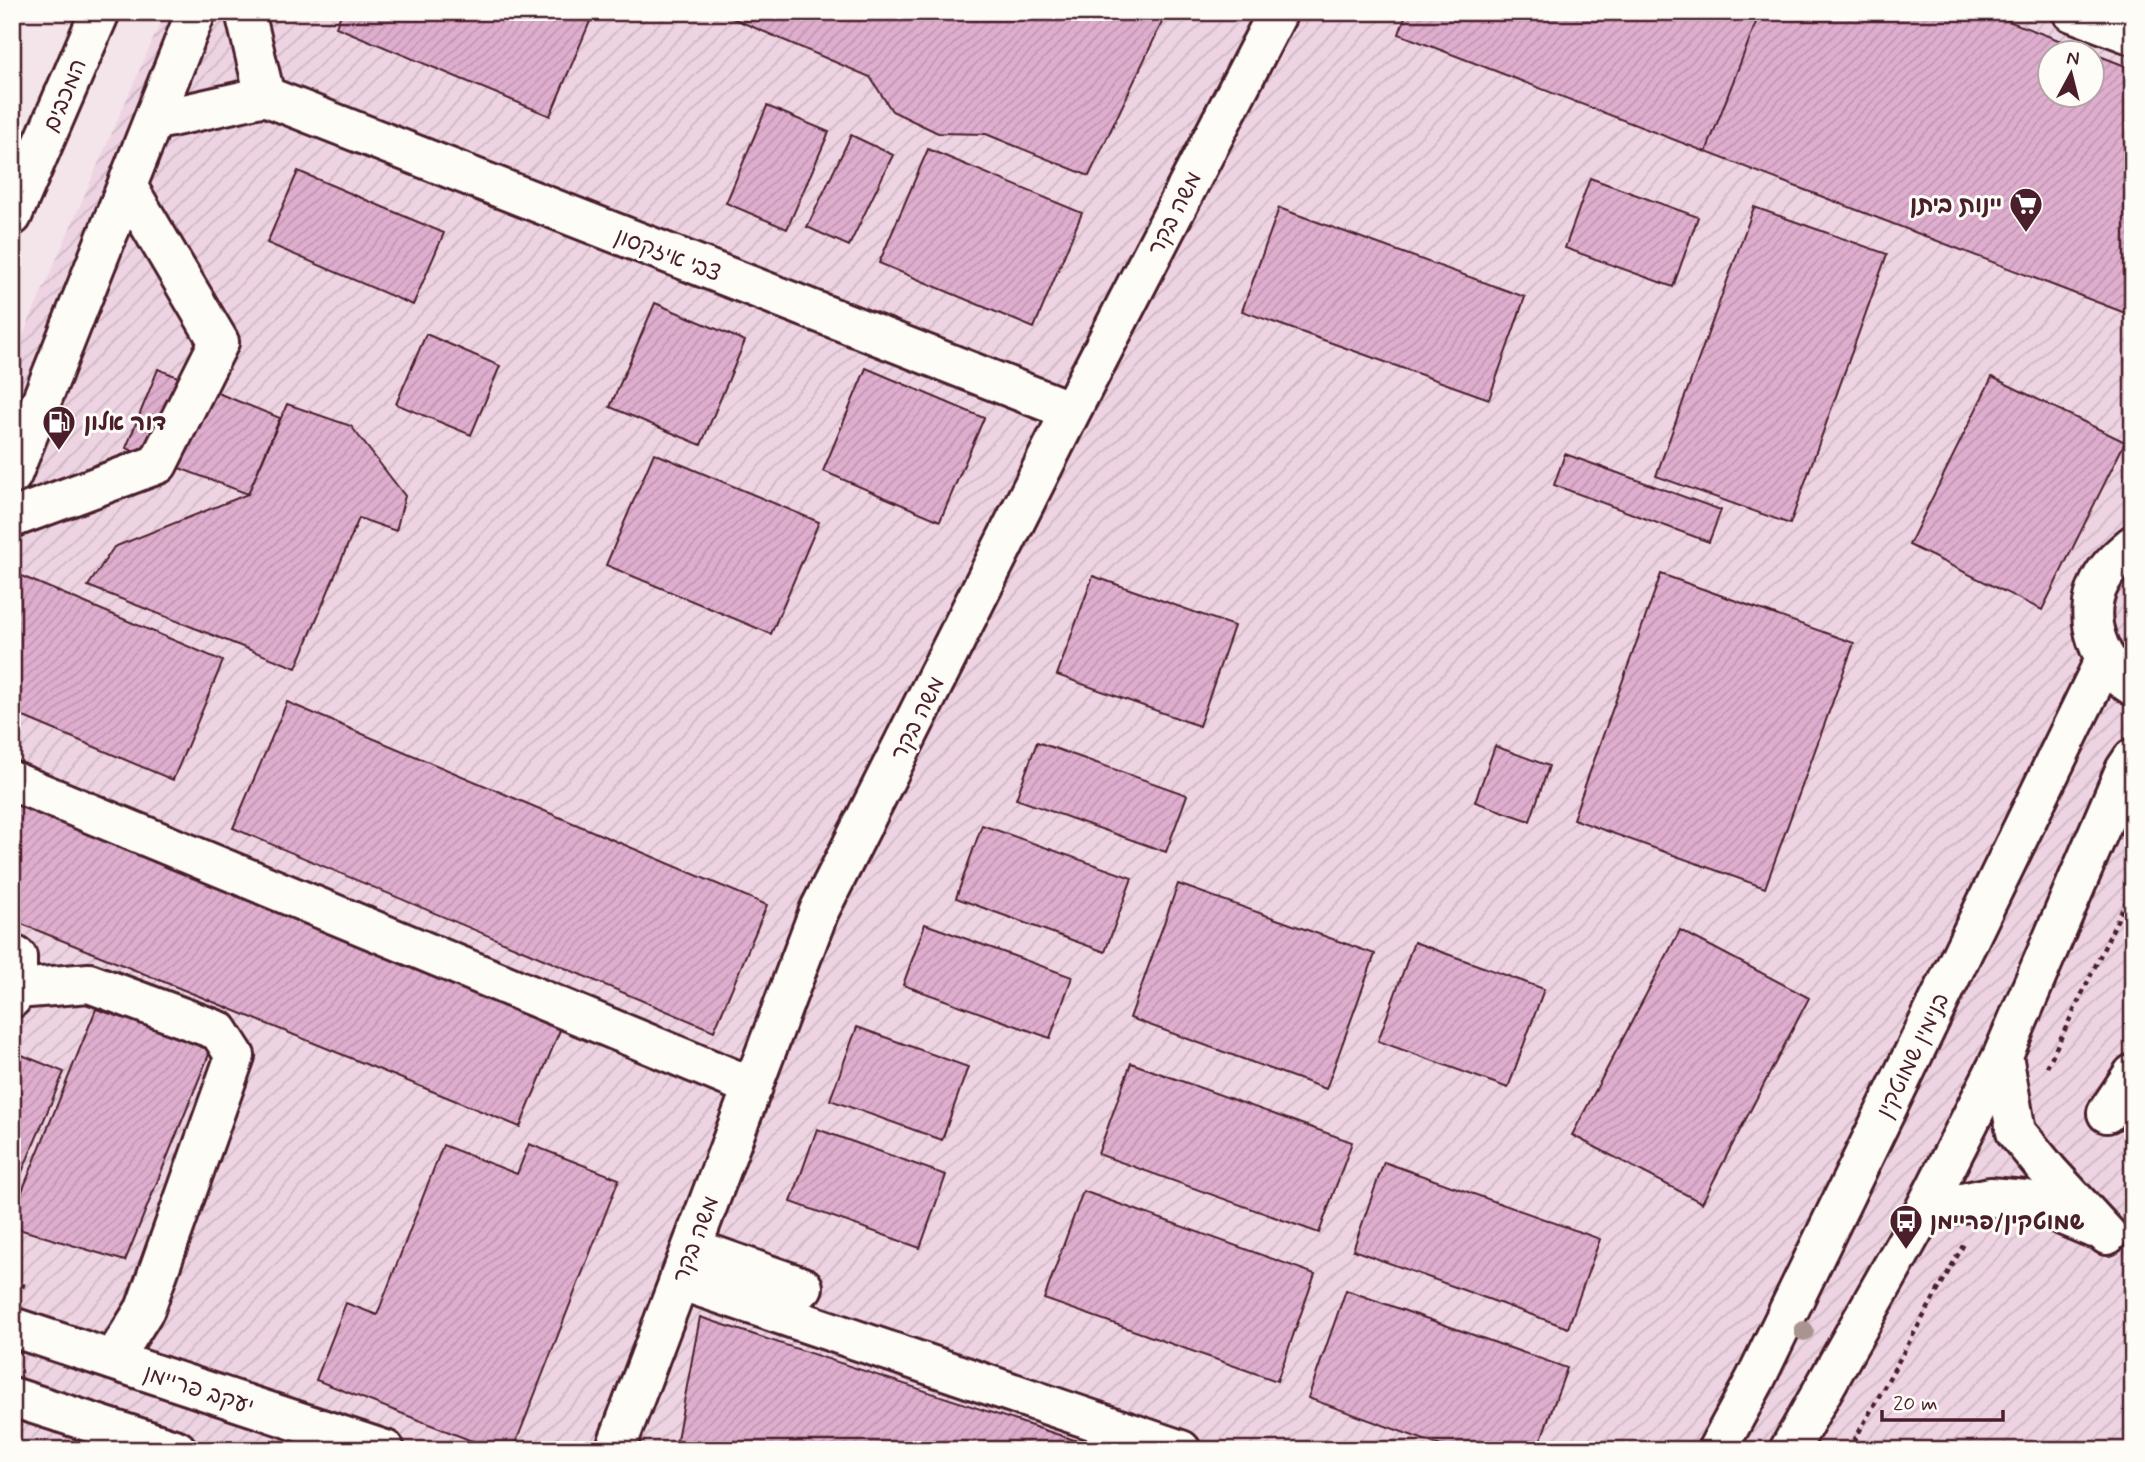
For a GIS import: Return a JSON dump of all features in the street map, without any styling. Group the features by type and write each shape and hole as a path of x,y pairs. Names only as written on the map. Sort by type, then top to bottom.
{"street":[{"name":"המכבים","path":"12,216 100,12"},
{"path":"12,475 196,12"},
{"path":"153,121 265,96 245,12"},
{"name":"משה בקר","path":"615,1450 820,911 1071,411 1278,12"},
{"path":"2072,12 2133,35"},
{"name":"צבי איזקסון","path":"265,96 1071,411"},
{"path":"12,517 158,464 219,342 127,186"},
{"path":"2133,545 2113,562 2099,583 2092,609 2095,635 2105,659 2122,679 2133,686"},
{"name":"בנימין שמוטקין","path":"1717,1450 1755,1380 2105,659"},
{"path":"1789,1450 1924,1211 2003,1055 2125,770 2133,758"},
{"path":"12,780 753,1087"},
{"path":"14,981 89,983 219,1031 235,1056 145,1309 113,1360"},
{"path":"1924,1211 1990,1197 2026,1200 2108,1235 2016,1132 2003,1055"},
{"path":"2107,1113 2133,1074"},
{"path":"686,1264 803,1287"},
{"path":"686,1264 1181,1450"},
{"name":"יעקב פריימן","path":"12,1327 385,1450"},
{"path":"12,1397 177,1450"}],"shaded area":[{"path":"165,12 2133,12 2133,1450 12,1450 12,360"}],"building":[{"path":"342,12 594,12 550,116 336,27"},
{"path":"718,12 1167,12 1089,176 986,134 938,133 892,111 870,77"},
{"path":"1407,12 1760,12 1706,152 1399,34"},
{"name":"יינות ביתן","path":"1760,12 1985,12 2053,38 2036,38 2036,108 2106,108 2106,58 2133,69 2133,316 1706,152"},
{"path":"767,106 829,132 787,229 726,203"},
{"path":"851,135 893,155 849,246 807,227"},
{"path":"928,149 1082,213 1034,328 879,263"},
{"path":"298,171 444,233 413,305 267,243"},
{"path":"1590,178 1698,217 1673,287 1565,248"},
{"path":"1754,207 1887,254 1790,524 1656,476"},
{"path":"1279,208 1525,297 1489,399 1242,311"},
{"path":"655,303 745,341 701,445 610,407"},
{"path":"426,334 500,366 471,435 396,404"},
{"path":"866,368 984,418 940,521 823,471"},
{"path":"158,369 280,418 248,494 126,448"},
{"path":"1992,377 2125,442 2042,610 1909,545"},
{"path":"287,404 351,426 405,496 396,531 359,518 296,668 88,586 114,547 248,494"},
{"path":"654,453 819,522 771,634 606,565"},
{"path":"1565,454 1721,510 1709,542 1554,485"},
{"path":"1661,574 1854,643 1765,888 1573,819"},
{"path":"19,575 223,661 173,780 12,712 12,589"},
{"path":"1093,576 1234,626 1199,726 1057,675"},
{"path":"287,702 767,905 714,1031 233,828"},
{"path":"1037,742 1187,795 1166,852 1016,799"},
{"path":"1495,746 1549,766 1530,821 1475,802"},
{"path":"12,787 567,1013 520,1127 12,920"},
{"path":"982,825 1132,878 1105,952 956,898"},
{"path":"1178,884 1375,954 1326,1089 1130,1018"},
{"path":"925,924 1072,977 1050,1038 903,985"},
{"path":"1680,930 1809,998 1702,1203 1572,1135"},
{"path":"1414,942 1544,989 1508,1088 1378,1041"},
{"path":"96,1009 212,1047 125,1261 12,1227 12,1216"},
{"path":"857,1027 968,1067 942,1140 830,1100"},
{"path":"12,1051 64,1072 17,1184 12,1188"},
{"path":"1131,1063 1352,1142 1319,1233 1098,1154"},
{"path":"817,1129 946,1175 920,1248 791,1202"},
{"path":"529,1144 619,1179 513,1450 495,1450 316,1380 346,1303 377,1315 443,1145 517,1174"},
{"path":"1384,1162 1600,1239 1568,1328 1353,1250"},
{"path":"1083,1191 1315,1274 1277,1381 1044,1299"},
{"path":"1346,1290 1567,1368 1537,1450 1452,1450 1308,1398"},
{"path":"700,1317 1105,1450 675,1450"}],"place":[{"name":"יינות ביתן","path":"2026,234"},
{"name":"דור אלון","path":"59,452"},
{"name":"שמוטקין/פריימן","path":"1906,1251"}]}
